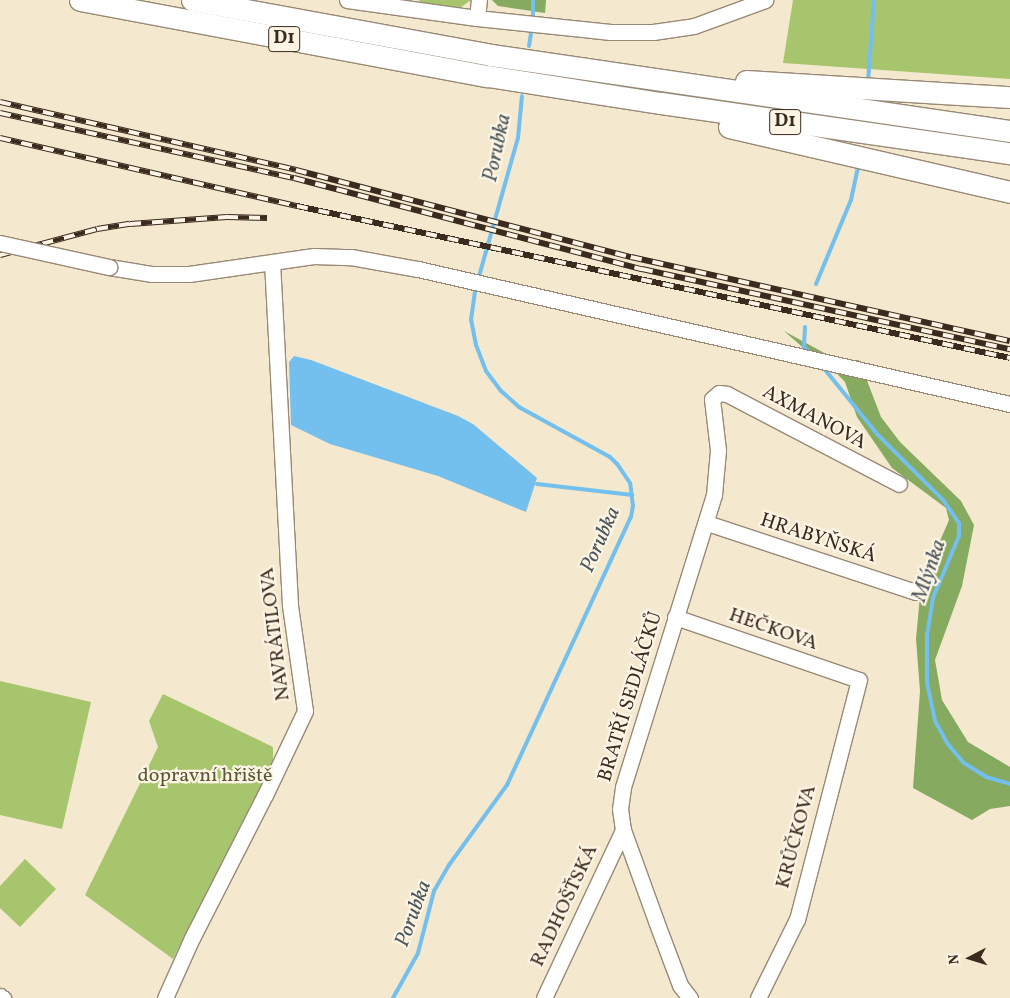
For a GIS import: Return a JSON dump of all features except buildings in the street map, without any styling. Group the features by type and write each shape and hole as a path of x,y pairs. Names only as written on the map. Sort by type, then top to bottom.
{"highway":[{"name":"D1","path":"80,0 488,76 1010,153"},
{"name":"D1","path":"192,0 491,55 1010,131"},
{"path":"564,66 610,63 757,82 1010,97"},
{"path":"561,87 647,111 760,133 1010,192"}],"street":[{"path":"347,0 476,18 610,32 653,32 694,26 765,0"},
{"path":"476,18 479,0"},
{"path":"0,243 152,274 189,274 314,256 352,256 459,278 1010,404"},
{"name":"NAVRÁTILOVA","path":"165,998 192,938 265,795 305,711 290,605 272,263"},
{"name":"AXMANOVA","path":"712,399 719,393 727,394 899,484"},
{"name":"BRATŘÍ SEDLÁČKŮ","path":"690,998 680,985 623,830 620,809 623,786 714,495 718,450 712,399"},
{"name":"HRABYŇSKÁ","path":"706,523 916,592"},
{"name":"HEČKOVA","path":"675,617 859,680"},
{"name":"KRŮČKOVA","path":"758,998 797,919 859,680"},
{"name":"RADHOŠŤSKÁ","path":"544,998 623,830"}],"green space":[{"path":"419,0 471,0 460,8 421,3"},
{"path":"492,0 546,0 545,13 498,6"},
{"path":"793,0 1010,0 1010,79 783,63"},
{"path":"784,331 839,361 859,360 881,417 900,442 961,501 974,525 962,586 935,660 942,700 968,742 1010,767 1010,806 990,809 972,820 913,788 920,691 916,639 921,585 949,520 946,508 892,468 857,417 845,382 824,360 808,352"},
{"path":"0,681 91,702 62,829 0,815"},
{"name":"dopravní hřiště","path":"163,694 273,747 273,764 173,959 85,895 158,747 149,721"},
{"path":"25,859 56,889 20,927 0,908 0,886"}],"water":[{"path":"294,356 311,360 458,416 473,424 537,478 526,512 438,476 330,444 291,425 289,362"}],"waterway":[{"name":"Porubka","path":"533,0 533,19"},
{"name":"Mlýnka","path":"868,82 874,0"},
{"name":"Porubka","path":"529,46 532,26"},
{"name":"Porubka","path":"478,280 518,138 522,96"},
{"name":"Mlýnka","path":"816,284 851,200 858,166"},
{"name":"Porubka","path":"393,998 418,953 434,891 449,865 507,785 631,517 633,506 630,483 610,457 519,407 501,391 486,371 476,345 471,320 476,286"},
{"name":"Mlýnka","path":"805,327 804,347 811,354"},
{"name":"Mlýnka","path":"822,366 877,434 944,501 959,523 959,536 933,598 927,634 927,683 935,721 947,743 964,763 986,777 1010,784"},
{"path":"537,484 632,495"}],"railway":[{"path":"0,102 296,170 631,257 1010,341"},
{"path":"0,113 294,178 642,269 1010,349"},
{"path":"0,138 297,206 1010,358"},
{"path":"0,255 97,229 130,224 227,217 267,218"}]}
